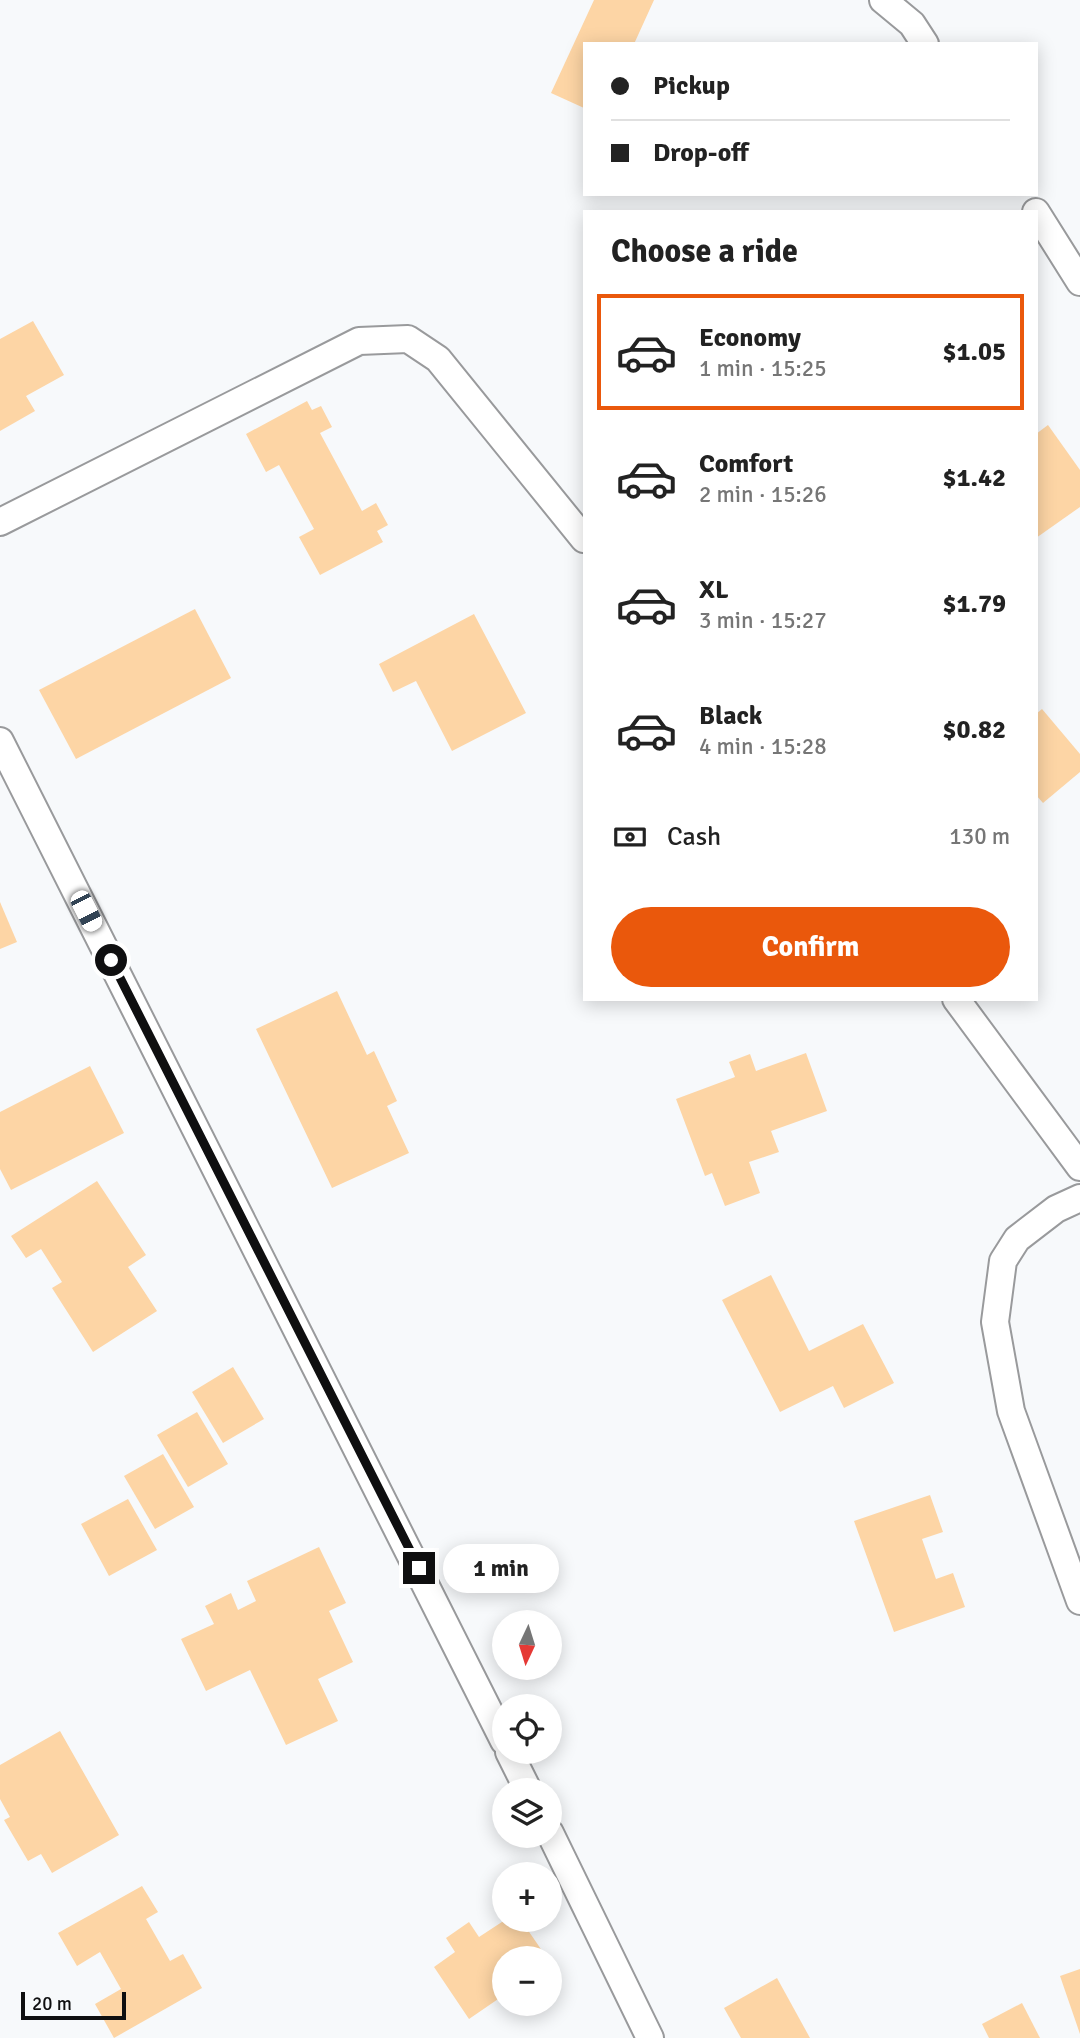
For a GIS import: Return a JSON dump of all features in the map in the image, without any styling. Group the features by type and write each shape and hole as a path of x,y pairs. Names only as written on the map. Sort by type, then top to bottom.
{"street":[{"path":"883,0 912,24 924,42"},
{"path":"1038,215 1080,282"},
{"path":"0,522 359,341 408,339 438,359 583,538"},
{"path":"0,741 492,1717"},
{"path":"957,1001 1080,1167"},
{"path":"1080,1198 1056,1209 1017,1239 1003,1261 995,1322 1011,1411 1080,1601"},
{"path":"557,1848 650,2038"}],"building":[{"path":"594,0 654,0 635,42 583,42 583,108 551,93"},
{"path":"33,321 64,375 26,396 35,411 0,431 0,339"},
{"path":"307,401 312,410 321,406 332,427 320,433 362,511 376,503 388,525 377,531 383,542 320,575 299,537 314,529 279,465 266,472 246,434"},
{"path":"1048,425 1080,470 1080,507 1038,537 1038,432"},
{"path":"195,609 231,678 76,759 39,690"},
{"path":"474,614 526,713 452,751 416,681 393,692 379,664"},
{"path":"1042,709 1080,754 1080,772 1043,803 1038,797 1038,712"},
{"path":"0,902 17,942 0,949"},
{"path":"337,991 367,1055 374,1051 397,1101 387,1106 409,1153 332,1188 256,1029"},
{"path":"806,1053 827,1111 771,1131 779,1152 749,1162 760,1193 725,1206 712,1173 705,1176 676,1099 735,1077 729,1062 750,1054 756,1071"},
{"path":"90,1066 124,1133 11,1190 0,1169 0,1112"},
{"path":"97,1181 146,1255 128,1267 157,1311 93,1352 52,1288 62,1282 41,1249 26,1258 11,1236"},
{"path":"771,1275 809,1351 863,1324 894,1383 844,1408 833,1386 780,1412 722,1300"},
{"path":"233,1367 264,1419 223,1443 192,1392"},
{"path":"197,1412 228,1464 188,1487 157,1435"},
{"path":"163,1454 194,1507 155,1529 124,1476"},
{"path":"930,1495 943,1532 922,1539 936,1579 953,1573 965,1607 894,1632 854,1521"},
{"path":"128,1499 157,1550 109,1576 81,1524"},
{"path":"319,1547 346,1603 329,1611 353,1662 318,1679 338,1721 286,1745 250,1670 206,1691 181,1639 214,1624 205,1606 231,1593 238,1610 256,1601 247,1581"},
{"path":"60,1731 119,1835 52,1873 41,1854 28,1861 4,1820 10,1817 0,1799 0,1765"},
{"path":"142,1886 158,1912 146,1919 170,1961 183,1954 202,1988 114,2038 95,2004 121,1989 100,1952 77,1966 58,1933"},
{"path":"469,1922 479,1937 492,1928 492,1932 529,1932 539,1946 492,1946 492,2003 469,2019 434,1967 455,1952 446,1938"},
{"path":"1080,1969 1080,2034 1060,1976"},
{"path":"777,1978 810,2038 741,2038 724,2008"},
{"path":"1022,2003 1040,2038 989,2038 982,2024"}],"route":[{"path":"111,960 419,1568"}]}
